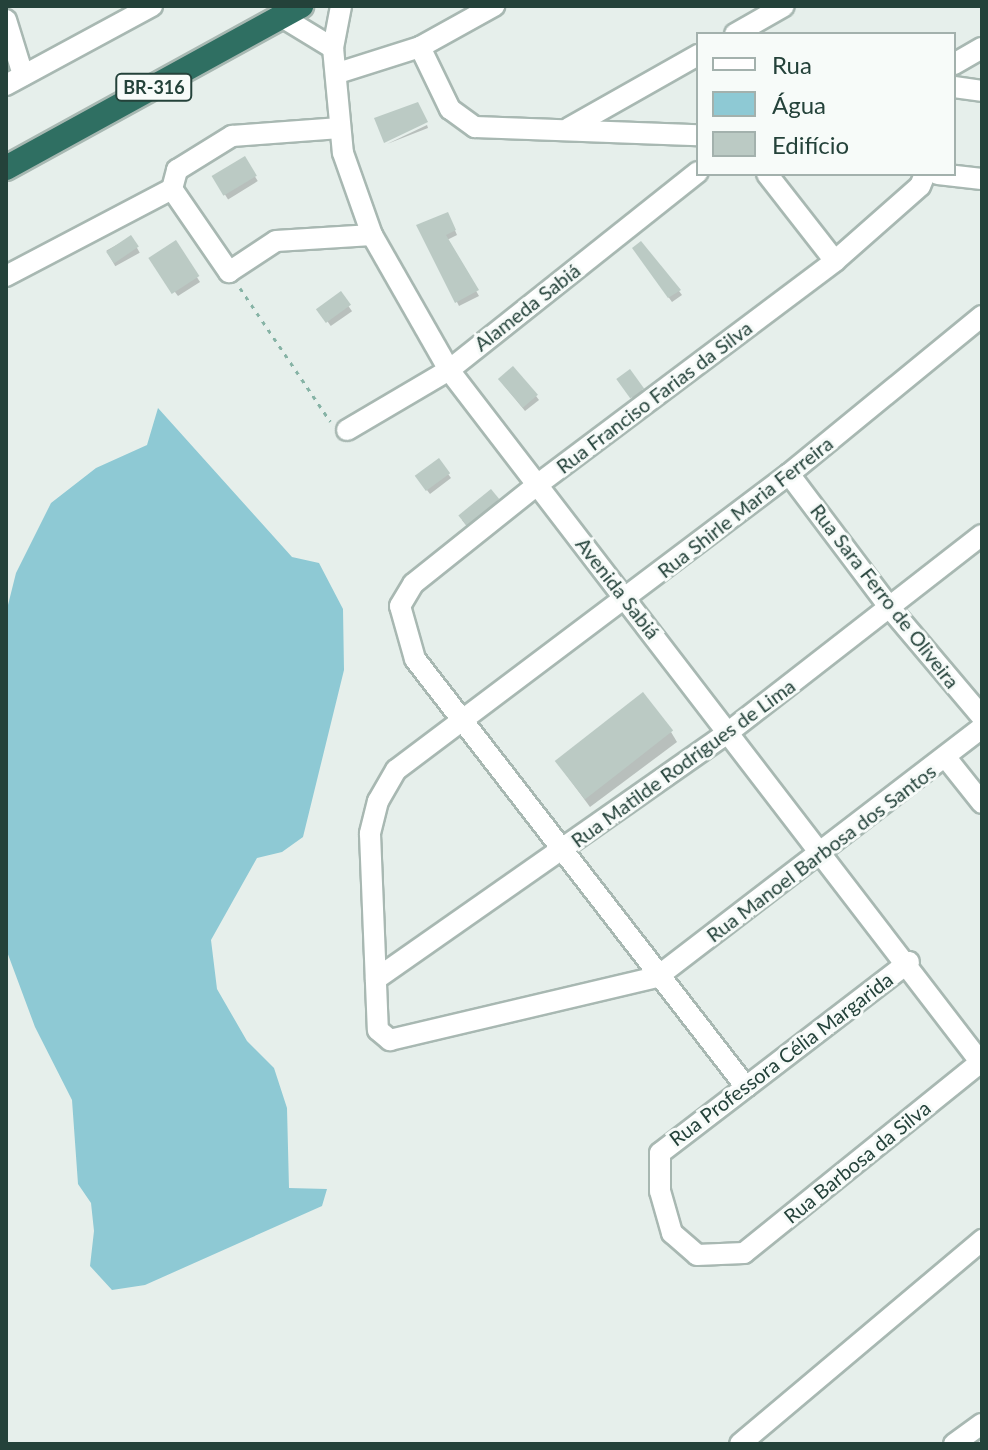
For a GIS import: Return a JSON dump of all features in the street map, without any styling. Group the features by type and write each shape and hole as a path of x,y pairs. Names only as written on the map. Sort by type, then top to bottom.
{"highway":[{"name":"BR-316","path":"6,168 292,12"}],"street":[{"path":"6,20 15,80 152,6"},
{"path":"333,48 341,6"},
{"path":"338,73 420,47 494,6"},
{"path":"738,32 784,6"},
{"path":"292,12 333,48"},
{"path":"420,47 461,120 492,129 696,135"},
{"name":"Avenida Sabiá","path":"333,48 338,73 340,128 372,235 449,370 730,731 819,851 909,962 981,1063"},
{"path":"956,63 982,48"},
{"path":"568,129 696,56"},
{"path":"956,87 982,91"},
{"path":"6,276 172,189 177,170 232,136 340,128"},
{"name":"Alameda Sabiá","path":"347,430 449,370 696,174"},
{"path":"769,176 835,261"},
{"name":"Rua Franciso Farias da Silva","path":"465,719 415,659 403,627 400,606 413,584 537,485 835,261 920,186 924,176"},
{"path":"956,176 982,179"},
{"path":"172,189 229,272 276,241 372,235"},
{"name":"Rua Shirle Maria Ferreira","path":"376,979 369,898 370,834 378,801 396,770 789,474 982,316"},
{"name":"Rua Sara Ferro de Oliveira","path":"789,474 890,608 982,717"},
{"name":"Rua Matilde Rodrigues de Lima","path":"376,979 562,852 730,731 982,535"},
{"path":"465,719 657,977 746,1087"},
{"name":"Rua Manoel Barbosa dos Santos","path":"657,977 819,851 947,759 982,728"},
{"path":"947,759 982,803"},
{"name":"Rua Professora Célia Margarida","path":"732,1257 697,1255 672,1233 657,1164 676,1136 746,1087 909,962"},
{"path":"376,979 378,1030 384,1039 657,977"},
{"name":"Rua Barbosa da Silva","path":"732,1257 744,1253 981,1063"},
{"path":"740,1444 982,1240"},
{"path":"954,1444 982,1424"}],"path":[{"path":"229,272 328,420 347,430"}],"water":[{"path":"158,408 292,557 319,563 343,609 344,670 303,837 282,852 257,858 211,940 217,989 247,1041 274,1068 287,1108 289,1188 327,1189 322,1206 145,1285 112,1290 90,1266 94,1231 91,1203 78,1184 72,1100 35,1027 6,949 6,613 16,573 51,503 96,468 147,445"}],"building":[{"path":"418,102 428,122 384,143 374,118"},
{"path":"245,156 257,176 223,196 212,176"},
{"path":"448,212 456,230 446,235 479,290 455,303 416,225"},
{"path":"131,235 139,247 114,263 106,252"},
{"path":"176,240 199,276 172,294 148,258"},
{"path":"641,241 681,290 668,298 632,248"},
{"path":"341,291 351,305 326,323 316,309"},
{"path":"513,366 538,395 523,408 498,379"},
{"path":"630,369 644,388 630,398 616,379"},
{"path":"439,458 450,473 426,491 415,476"},
{"path":"491,489 499,499 467,526 458,515"},
{"path":"643,692 673,731 585,800 555,761"}]}
